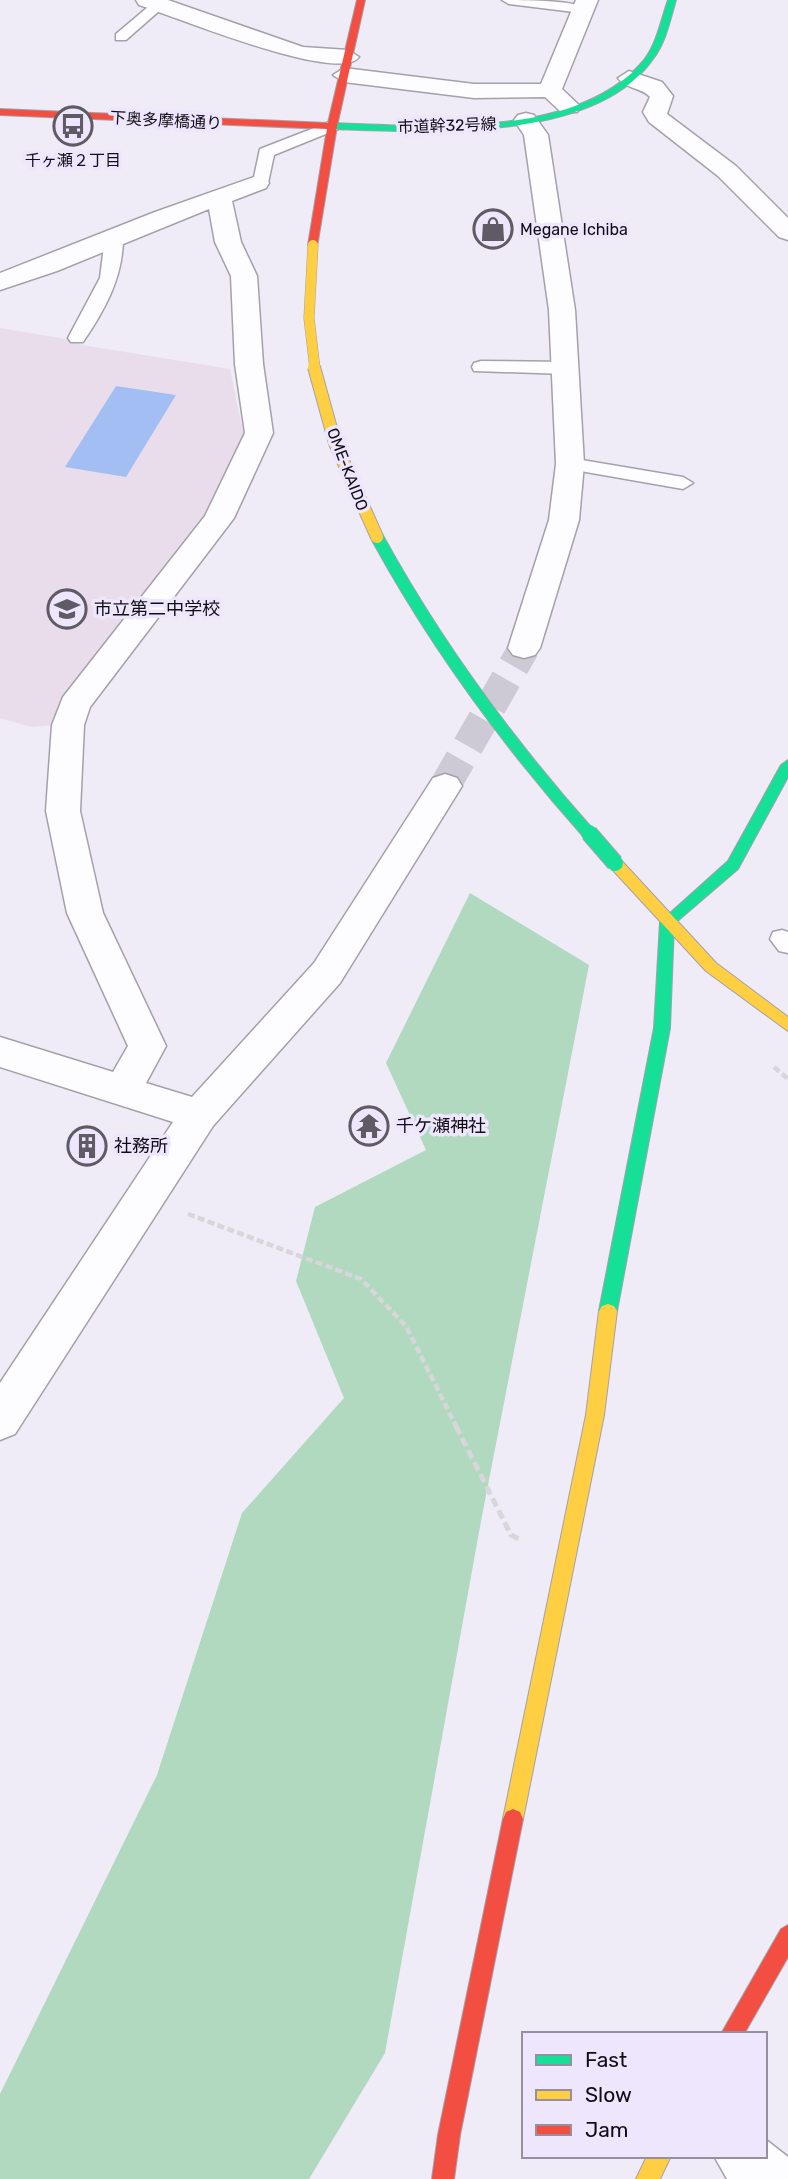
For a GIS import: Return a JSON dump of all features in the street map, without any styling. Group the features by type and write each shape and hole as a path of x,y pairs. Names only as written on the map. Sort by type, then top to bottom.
{"main road":[{"name":"OME-KAIDO","path":"361,0 332,126 313,246 311,345 319,390 333,433 369,525 414,610 456,674 515,751 667,922"},
{"name":"市道幹32号線","path":"332,126 457,128 526,120 570,109 629,78 653,51 672,0"},
{"name":"下奥多摩橋通り","path":"0,112 332,126"},
{"path":"443,2179 452,2121 595,1415 610,1293 662,1028 667,922 733,865 788,765"},
{"path":"667,922 711,967 788,1025"},
{"path":"733,2032 788,1936"},
{"path":"647,2179 659,2158"}],"street":[{"path":"153,2 300,53 381,77 467,90 550,90 570,109"},
{"path":"550,90 585,5"},
{"path":"629,78 658,90 662,96 655,112 657,117 727,171 788,232"},
{"path":"524,648 564,520 570,464 566,368 556,257 536,135 526,120"},
{"path":"0,282 48,266 257,183"},
{"path":"122,1091 147,1046 85,913 63,811 68,725 74,705 219,517 259,433 249,364 244,276 228,242 219,197"},
{"path":"3,1412 199,1115 327,972 445,786"},
{"path":"0,1052 199,1115"},
{"path":"745,2158 771,2179"}],"lane":[{"path":"509,0 585,5"},
{"path":"121,37 153,2"},
{"path":"257,183 261,179 266,152 332,126"},
{"path":"77,338 99,302 115,257 114,238"},
{"path":"481,367 566,368"},
{"path":"570,464 683,483"}],"path":[{"path":"775,1068 788,1079"},
{"path":"145,1197 361,1279 406,1326 511,1535 525,1542"}],"shaded area":[{"name":"市立第二中学校","path":"0,328 66,339 82,345 230,369 244,438 209,515 60,704 54,725 31,727 0,718"}],"green space":[{"path":"470,893 589,965 481,1521 385,2053 309,2179 0,2179 0,2094 157,1775 242,1513 344,1398 296,1281 315,1207 426,1150 386,1063"}],"water":[{"path":"116,386 176,395 126,477 65,467"}],"tunnel":[{"path":"445,786 524,648"}],"traffic: fast":[{"path":"332,126 455,128 498,125 540,119 579,107 615,89 645,64 658,42 672,0"},
{"path":"377,537 428,625 456,667 516,748 615,863"},
{"path":"608,1311 662,1028 667,922 733,865 788,765"}],"traffic: slow":[{"path":"313,245 310,331 320,393 335,443 377,537"},
{"path":"615,863 711,967 788,1025"},
{"path":"513,1819 595,1415 608,1311"},
{"path":"647,2179 659,2158"}],"traffic: jam":[{"path":"313,245 332,126 361,0"},
{"path":"0,112 332,126"},
{"path":"443,2179 449,2135 513,1819"},
{"path":"733,2032 788,1936"}],"place":[{"name":"千ヶ瀬２丁目","path":"73,126"},
{"name":"Megane Ichiba","path":"493,229"},
{"name":"市立第二中学校","path":"67,609"},
{"name":"千ケ瀬神社","path":"369,1126"},
{"name":"社務所","path":"87,1146"}]}
